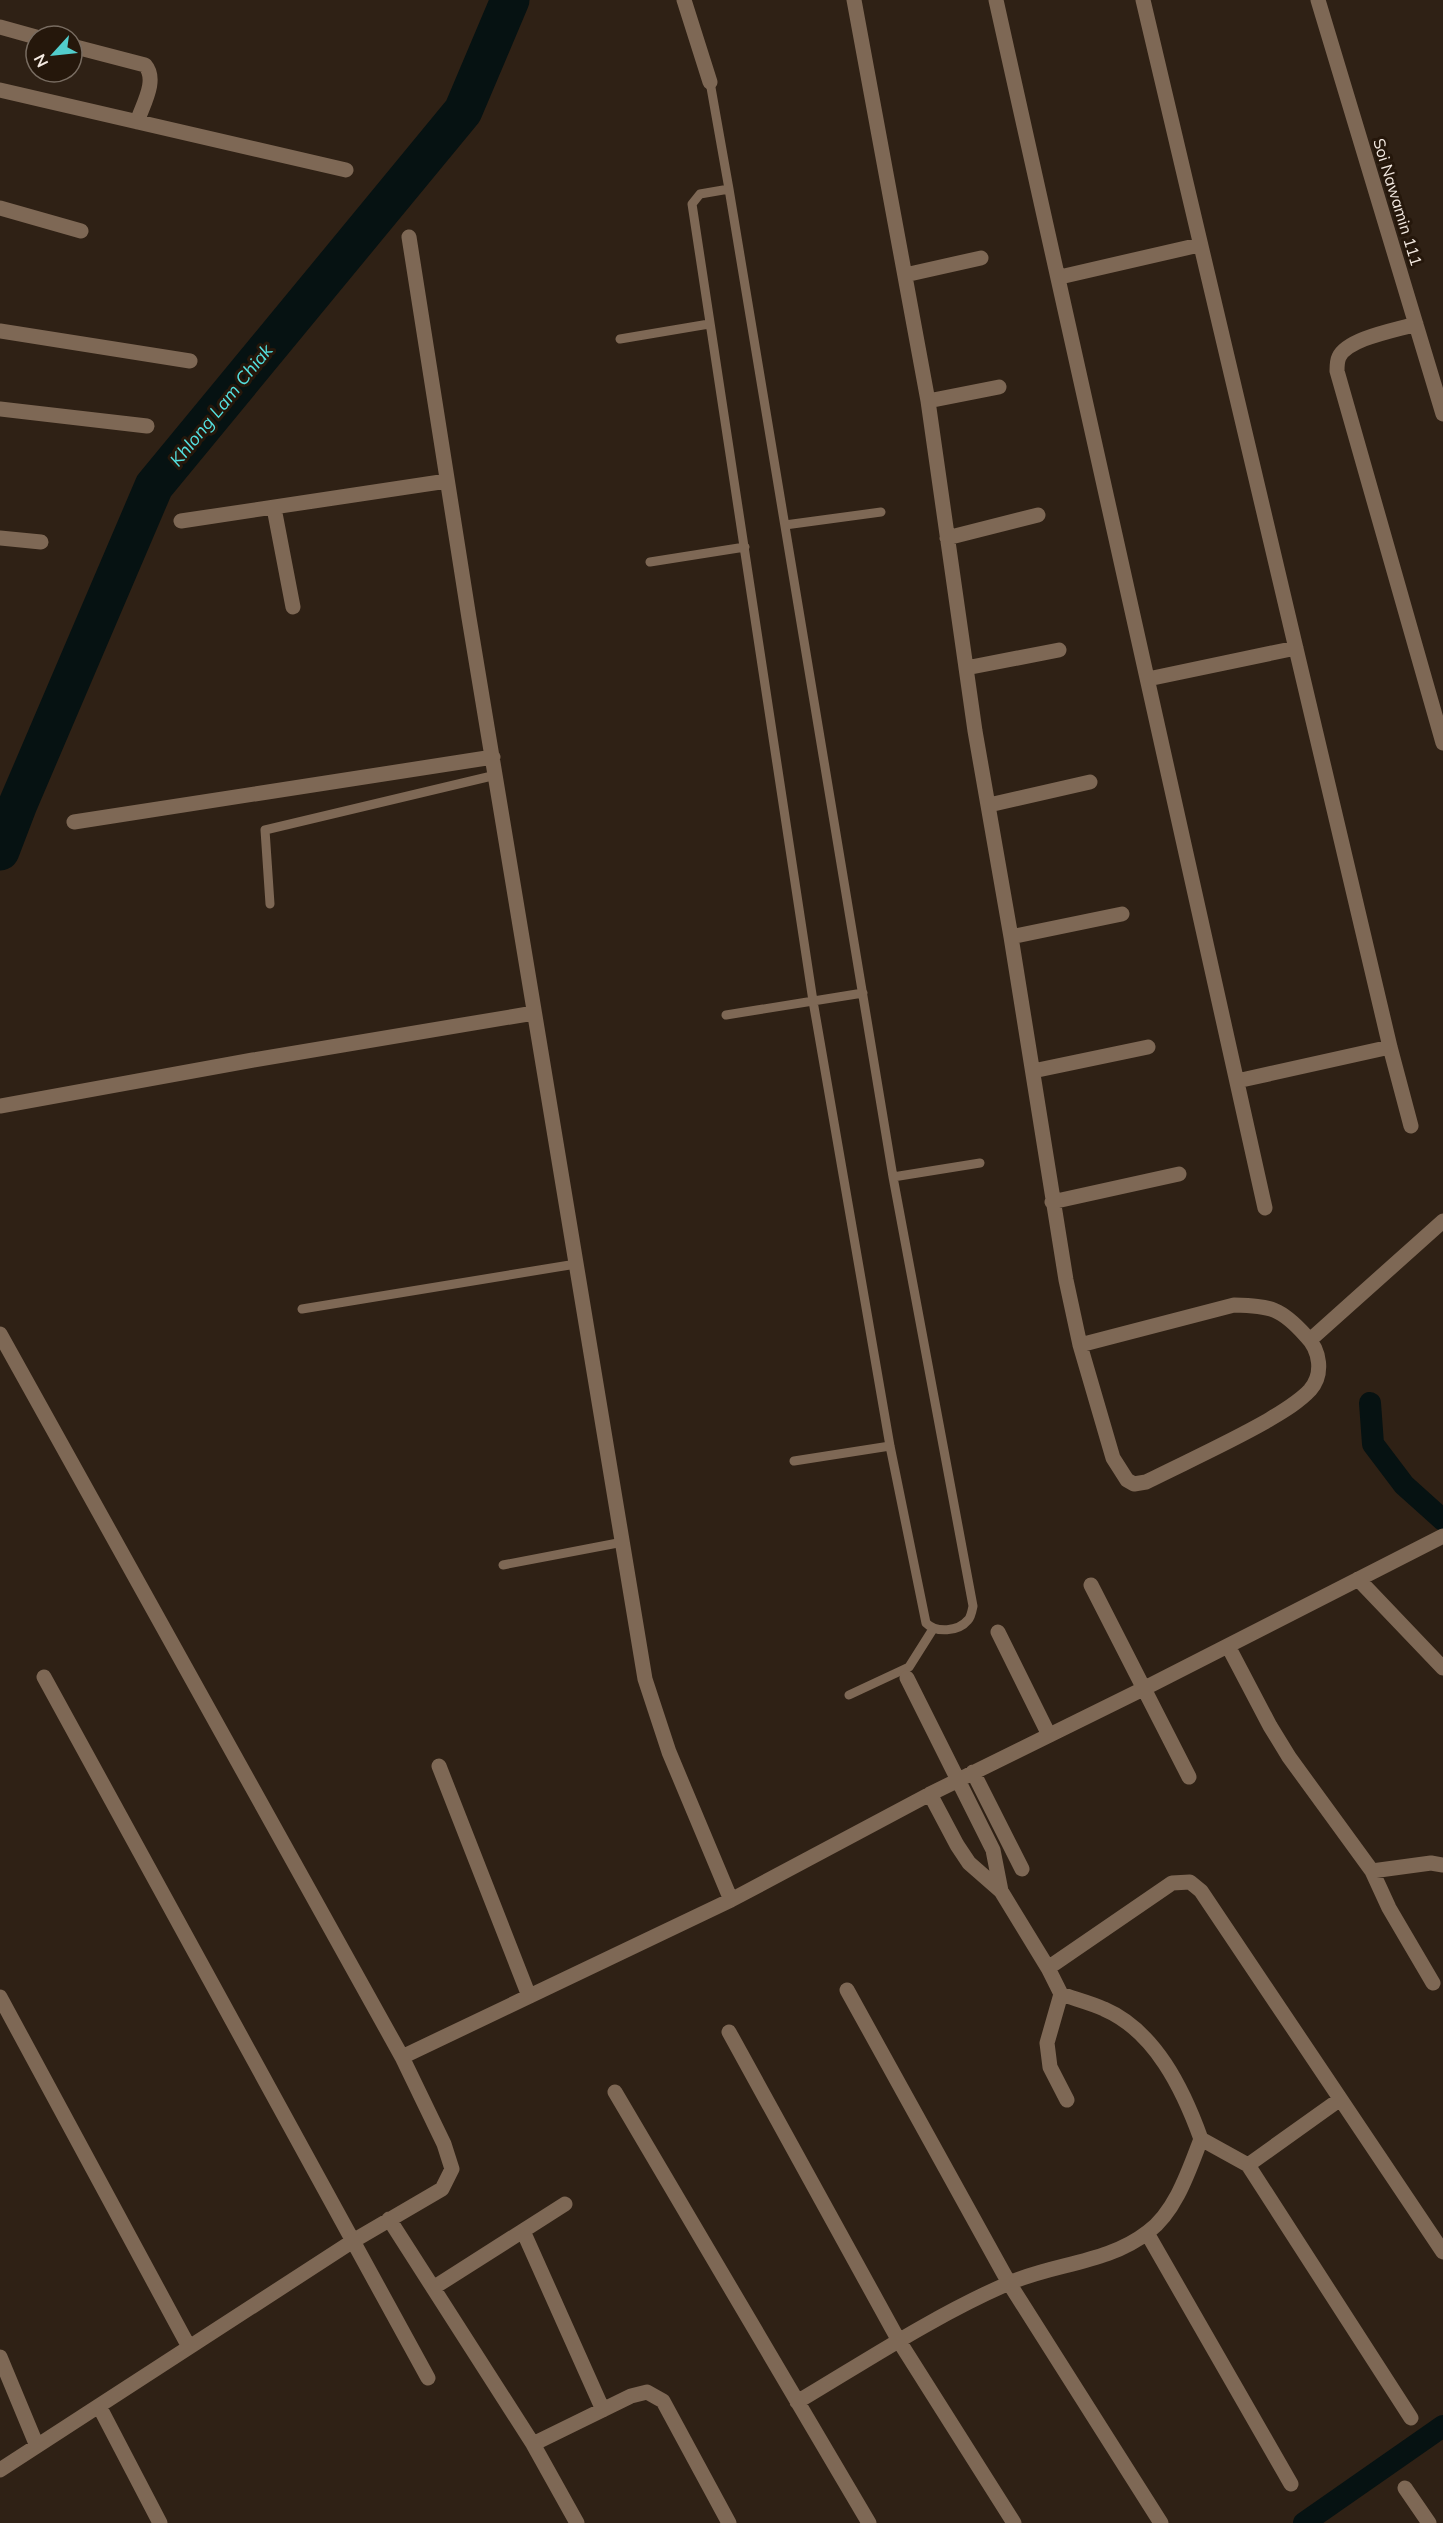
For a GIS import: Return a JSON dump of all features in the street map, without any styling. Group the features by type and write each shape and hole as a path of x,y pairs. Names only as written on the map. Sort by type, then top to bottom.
{"street":[{"path":"684,0 710,82"},
{"path":"854,0 927,401 966,668 1053,1202 1080,1345 1113,1458 1123,1475 1134,1484 1146,1482 1248,1431 1297,1402 1311,1389 1319,1368 1318,1358 1310,1340 1293,1322 1275,1309 1258,1305 1234,1305 1080,1345"},
{"path":"996,0 1060,277 1265,1208"},
{"path":"1143,0 1199,246 1390,1047 1411,1126"},
{"name":"Soi Nawamin 111","path":"1318,0 1443,414"},
{"path":"0,27 24,34"},
{"path":"84,49 145,65 150,71 151,80 137,122"},
{"path":"0,90 346,170"},
{"path":"0,208 81,231"},
{"path":"409,237 534,1013 645,1679 669,1752 731,1900"},
{"path":"1060,277 1199,246"},
{"path":"905,275 981,258"},
{"path":"1416,324 1357,342 1344,350 1338,358 1337,371 1443,743"},
{"path":"0,331 190,361"},
{"path":"927,401 999,387"},
{"path":"0,409 147,426"},
{"path":"181,521 447,481"},
{"path":"274,508 293,607"},
{"path":"947,538 1038,515"},
{"path":"0,538 41,542"},
{"path":"1148,679 1296,648"},
{"path":"966,668 1059,650"},
{"path":"74,822 493,757"},
{"path":"989,805 1090,782"},
{"path":"1011,937 1122,914"},
{"path":"0,1106 253,1060 534,1013"},
{"path":"1033,1071 1148,1047"},
{"path":"1236,1081 1390,1047"},
{"path":"1053,1202 1179,1174"},
{"path":"1310,1340 1443,1221"},
{"path":"0,1334 402,2056 444,2144 452,2169 442,2189 353,2241 0,2470"},
{"path":"402,2056 731,1900 957,1780 1143,1689 1443,1536"},
{"path":"1358,1579 1443,1668"},
{"path":"1091,1585 1189,1777"},
{"path":"998,1632 1049,1735"},
{"path":"1228,1646 1269,1726 1372,1871 1389,1908 1433,1983"},
{"path":"44,1677 428,2378"},
{"path":"907,1678 993,1850 1001,1891"},
{"path":"439,1766 529,1996"},
{"path":"973,1772 1022,1869"},
{"path":"930,1794 969,1863 1001,1891 1048,1968 1061,1994 1047,2043 1050,2067 1067,2100"},
{"path":"1372,1871 1431,1863 1443,1865"},
{"path":"1048,1968 1172,1883 1191,1882 1201,1891 1443,2252"},
{"path":"847,1990 1009,2283 1161,2523"},
{"path":"797,2402 899,2341 1009,2283 1105,2255 1147,2233 1158,2223 1175,2198 1188,2174 1201,2139 1194,2118 1161,2056 1138,2031 1106,2009 1061,1994"},
{"path":"0,1997 189,2348"},
{"path":"729,2032 899,2341 1014,2523"},
{"path":"615,2092 869,2523"},
{"path":"1248,2165 1339,2100"},
{"path":"1201,2139 1248,2165 1411,2418"},
{"path":"433,2288 565,2204"},
{"path":"389,2219 532,2444 577,2523"},
{"path":"523,2231 603,2410"},
{"path":"1147,2233 1291,2484"},
{"path":"0,2357 37,2446"},
{"path":"532,2444 631,2396 647,2392 663,2401 729,2523"},
{"path":"99,2406 160,2523"},
{"path":"1405,2488 1429,2523"}],"lane":[{"path":"710,82 729,189 893,1177 973,1606 965,1623 956,1628 933,1629 926,1623 890,1446 813,1001 692,204 700,194 729,189"},
{"path":"620,339 709,324"},
{"path":"785,525 881,512"},
{"path":"650,562 745,547"},
{"path":"270,903 265,830 496,775"},
{"path":"726,1015 863,993"},
{"path":"893,1177 980,1163"},
{"path":"302,1309 576,1264"},
{"path":"794,1461 890,1446"},
{"path":"503,1565 623,1542"},
{"path":"849,1695 909,1667 933,1629"}],"waterway":[{"name":"Khlong Lam Chiak","path":"0,851 154,486 463,111 510,0"},
{"path":"1370,1403 1373,1444 1404,1485 1443,1520"},
{"path":"1304,2523 1443,2426"}]}
